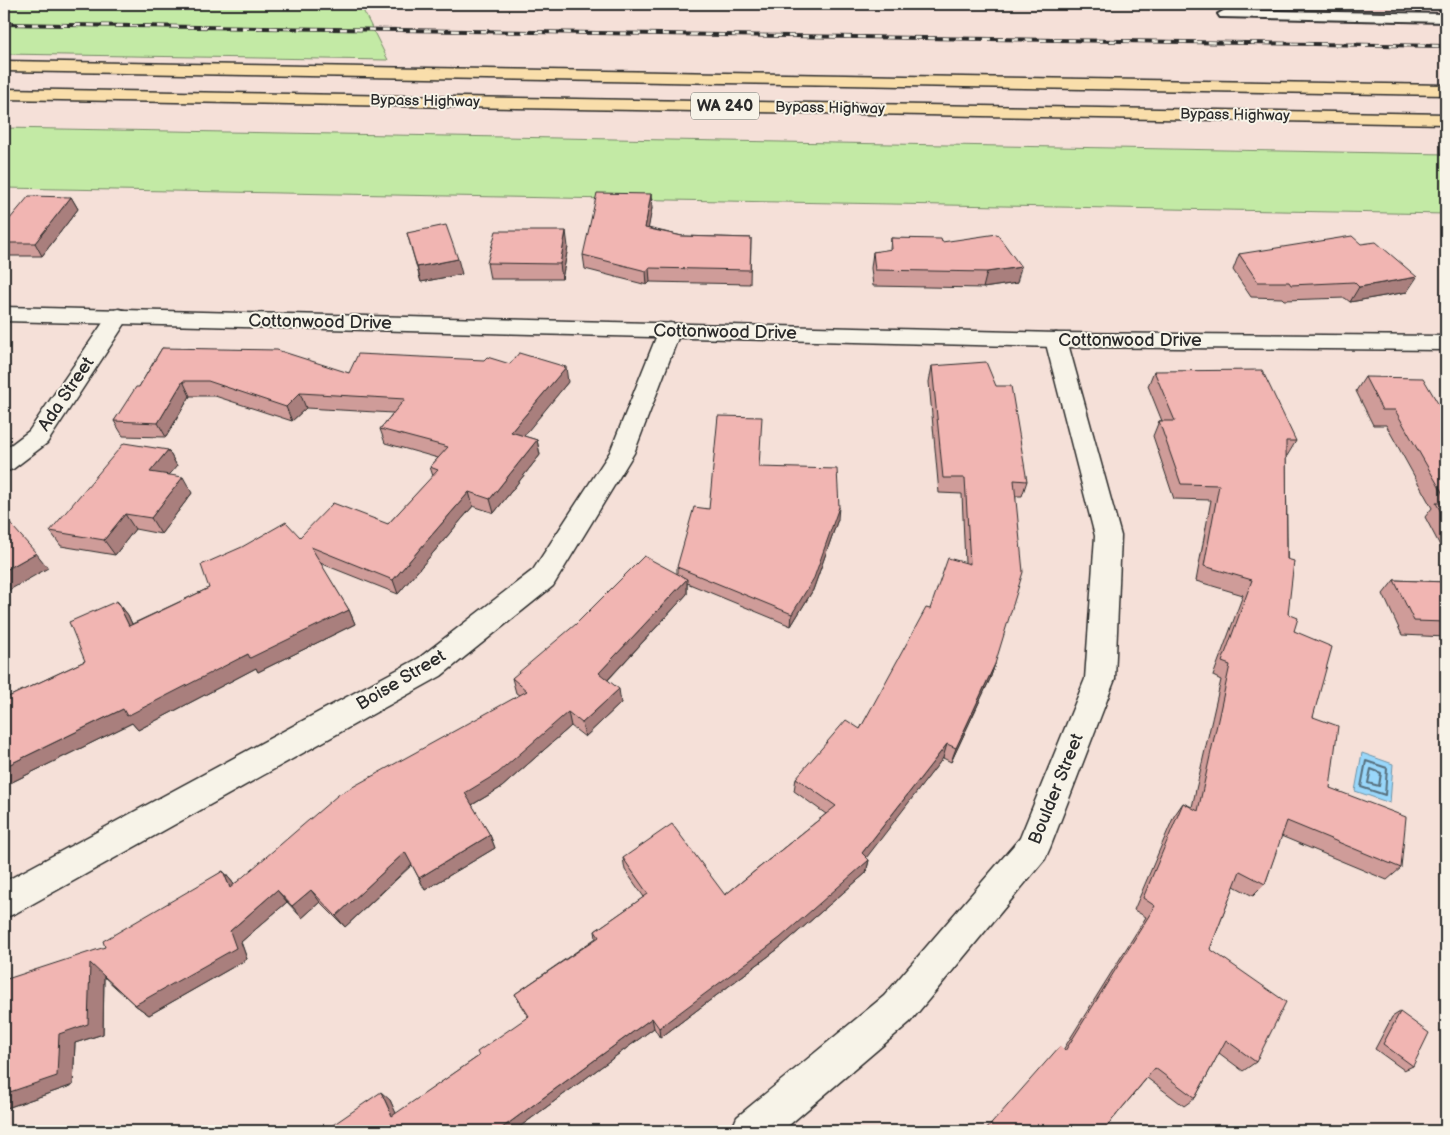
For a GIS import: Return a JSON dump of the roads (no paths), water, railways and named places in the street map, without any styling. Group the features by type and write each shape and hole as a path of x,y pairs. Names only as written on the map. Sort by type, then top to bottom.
{"highway":[{"name":"Bypass Highway","path":"4,66 1446,90"},
{"name":"Bypass Highway","path":"4,94 1446,118"}],"street":[{"name":"Cottonwood Drive","path":"4,314 1056,340 1446,343"},
{"name":"Ada Street","path":"4,463 38,437 119,316"},
{"name":"Boise Street","path":"4,901 430,667 542,578 622,453 670,330"},
{"name":"Boulder Street","path":"751,1131 898,1009 1033,848 1100,679 1108,536 1056,340"}],"lane":[{"path":"1301,4 1309,15"},
{"path":"1225,11 1446,18"}],"water":[{"path":"1362,753 1393,764 1390,803 1355,791"}],"railway":[{"path":"4,24 1446,46"}]}
